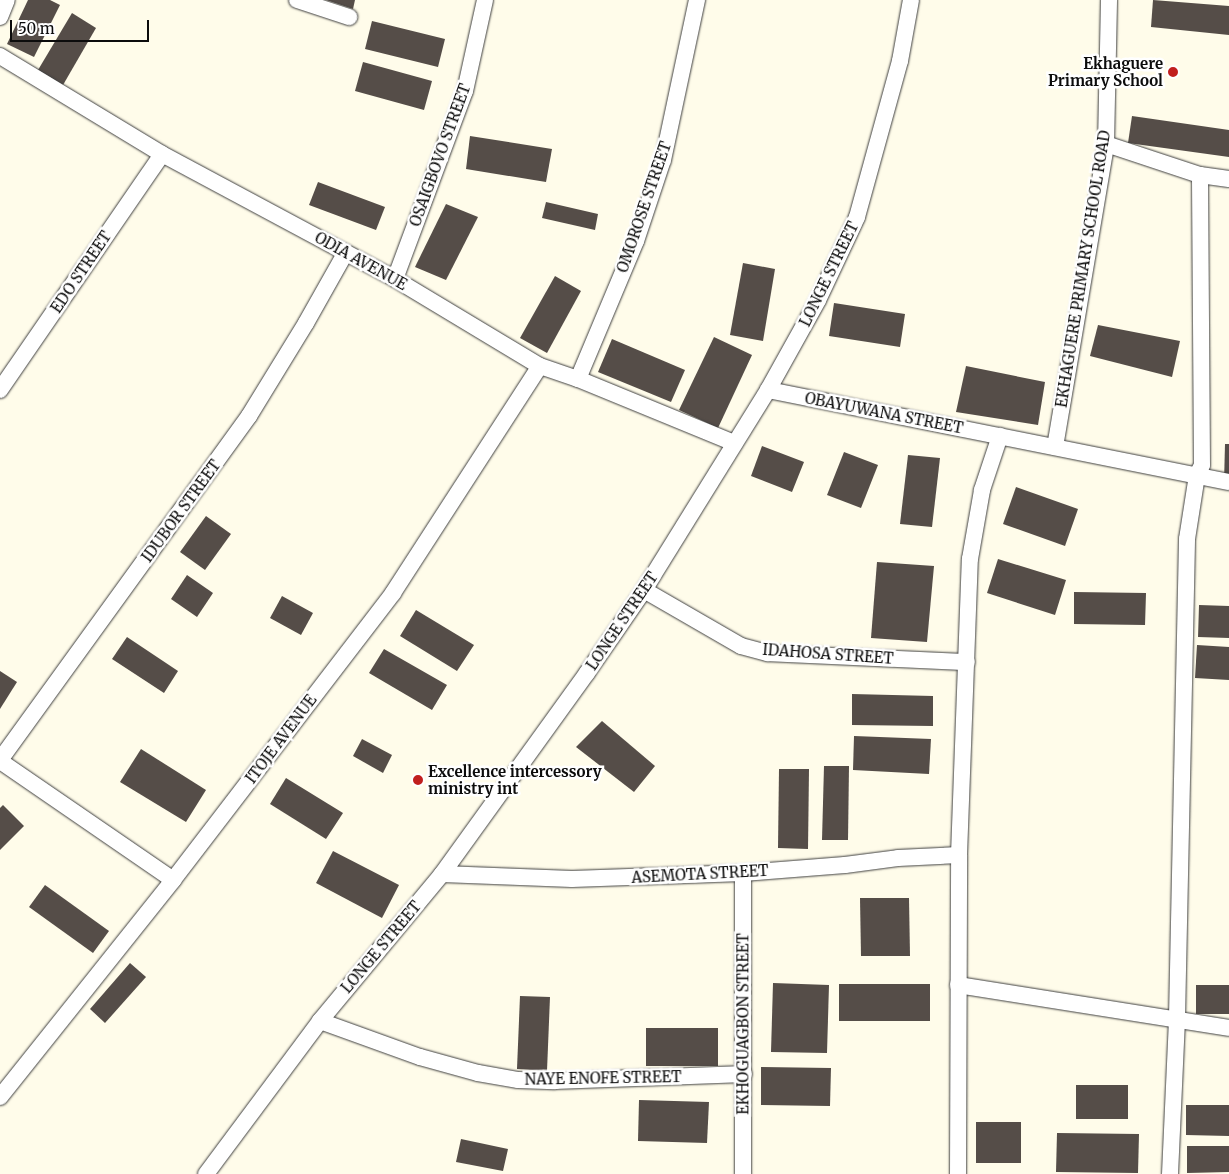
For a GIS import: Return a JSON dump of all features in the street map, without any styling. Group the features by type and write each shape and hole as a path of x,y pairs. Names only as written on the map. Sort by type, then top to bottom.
{"street":[{"path":"0,17 8,0"},
{"path":"297,0 349,17"},
{"name":"OSAIGBOVO STREET","path":"395,279 465,91 485,0"},
{"name":"OMOROSE STREET","path":"578,379 636,241 663,160 698,0"},
{"name":"LONGE STREET","path":"206,1174 320,1020 442,874 644,590 768,390 818,300 857,217 900,61 911,0"},
{"name":"EKHAGUERE PRIMARY SCHOOL ROAD","path":"1055,447 1106,144 1109,0"},
{"name":"ODIA AVENUE","path":"0,56 162,154 395,279 540,366 578,379 734,443"},
{"path":"1106,144 1200,174 1229,179"},
{"name":"EDO STREET","path":"0,390 162,154"},
{"path":"1170,1174 1177,1018 1188,539 1197,475 1202,465 1200,174"},
{"name":"IDUBOR STREET","path":"0,760 250,416 346,252"},
{"name":"ITOJE AVENUE","path":"0,1097 173,880 393,593 540,366"},
{"name":"OBAYUWANA STREET","path":"768,390 1229,482"},
{"path":"958,1174 958,855 968,662 970,559 982,490 1000,436"},
{"name":"IDAHOSA STREET","path":"644,590 741,646 768,653 968,662"},
{"path":"0,760 173,880"},
{"name":"ASEMOTA STREET","path":"442,874 572,880 742,873 846,865 898,858 958,855"},
{"name":"EKHOGUAGBON STREET","path":"742,873 743,1174"},
{"path":"958,985 1177,1018 1229,1028"},
{"name":"NAYE ENOFE STREET","path":"320,1020 420,1057 478,1073 518,1080 554,1082 744,1074"}],"building":[{"path":"28,0 50,0 60,5 34,57 7,44"},
{"path":"326,0 355,0 353,9"},
{"path":"1153,0 1229,6 1229,35 1151,27"},
{"path":"72,13 96,28 63,85 38,70"},
{"path":"372,21 445,39 438,67 365,49"},
{"path":"363,62 432,81 424,110 355,91"},
{"path":"1132,116 1229,130 1229,157 1128,143"},
{"path":"470,136 552,149 546,182 466,169"},
{"path":"318,182 385,207 376,230 309,205"},
{"path":"546,202 598,214 595,230 542,218"},
{"path":"446,204 478,217 446,280 415,267"},
{"path":"743,263 775,269 763,341 730,335"},
{"path":"555,276 581,291 547,353 520,338"},
{"path":"834,303 905,314 900,347 829,336"},
{"path":"1098,325 1180,341 1172,377 1090,356"},
{"path":"714,337 752,355 718,428 679,410"},
{"path":"612,339 685,370 671,402 598,372"},
{"path":"966,366 1045,382 1038,425 956,412"},
{"path":"1225,444 1229,444 1229,484 1224,483"},
{"path":"762,446 804,462 792,492 751,476"},
{"path":"844,452 878,465 861,508 827,495"},
{"path":"908,455 940,458 932,527 900,524"},
{"path":"1016,487 1078,509 1065,546 1003,524"},
{"path":"206,516 231,534 205,570 180,552"},
{"path":"998,559 1066,580 1055,615 987,593"},
{"path":"877,562 934,566 927,642 871,638"},
{"path":"187,575 213,593 197,617 171,599"},
{"path":"1074,592 1146,593 1145,625 1074,624"},
{"path":"282,596 313,613 301,635 270,618"},
{"path":"1199,605 1229,606 1229,638 1198,637"},
{"path":"416,610 474,645 457,671 400,636"},
{"path":"127,637 178,671 164,693 112,659"},
{"path":"1197,645 1229,647 1229,680 1195,678"},
{"path":"384,649 447,685 432,710 369,673"},
{"path":"0,671 17,682 0,709"},
{"path":"852,694 933,696 933,726 852,725"},
{"path":"602,721 655,766 634,792 576,747"},
{"path":"854,736 931,739 929,774 853,770"},
{"path":"362,739 392,755 383,773 353,756"},
{"path":"141,749 206,790 186,822 120,782"},
{"path":"824,766 849,766 848,840 822,840"},
{"path":"779,769 809,769 808,849 778,848"},
{"path":"286,778 343,813 326,839 270,804"},
{"path":"3,805 24,826 0,850 0,808"},
{"path":"333,851 399,885 382,918 316,883"},
{"path":"45,885 109,931 93,953 29,907"},
{"path":"860,898 909,898 910,956 861,956"},
{"path":"130,963 146,977 105,1023 90,1009"},
{"path":"773,983 829,985 827,1053 771,1052"},
{"path":"839,984 930,984 930,1021 839,1021"},
{"path":"1196,985 1229,985 1229,1014 1196,1014"},
{"path":"520,996 550,997 547,1071 517,1069"},
{"path":"646,1028 718,1028 718,1066 646,1066"},
{"path":"761,1067 831,1068 830,1106 761,1105"},
{"path":"1076,1085 1128,1085 1128,1119 1076,1119"},
{"path":"639,1100 709,1102 707,1143 638,1141"},
{"path":"1186,1105 1229,1105 1229,1136 1186,1135"},
{"path":"976,1122 1021,1122 1021,1163 976,1163"},
{"path":"1057,1133 1139,1134 1138,1173 1056,1172"},
{"path":"461,1139 508,1149 503,1171 456,1162"},
{"path":"1187,1146 1229,1146 1229,1172 1187,1173"}],"place":[{"name":"Ekhaguere Primary School","path":"1173,72"},
{"name":"Excellence intercessory ministry int","path":"418,780"}]}
